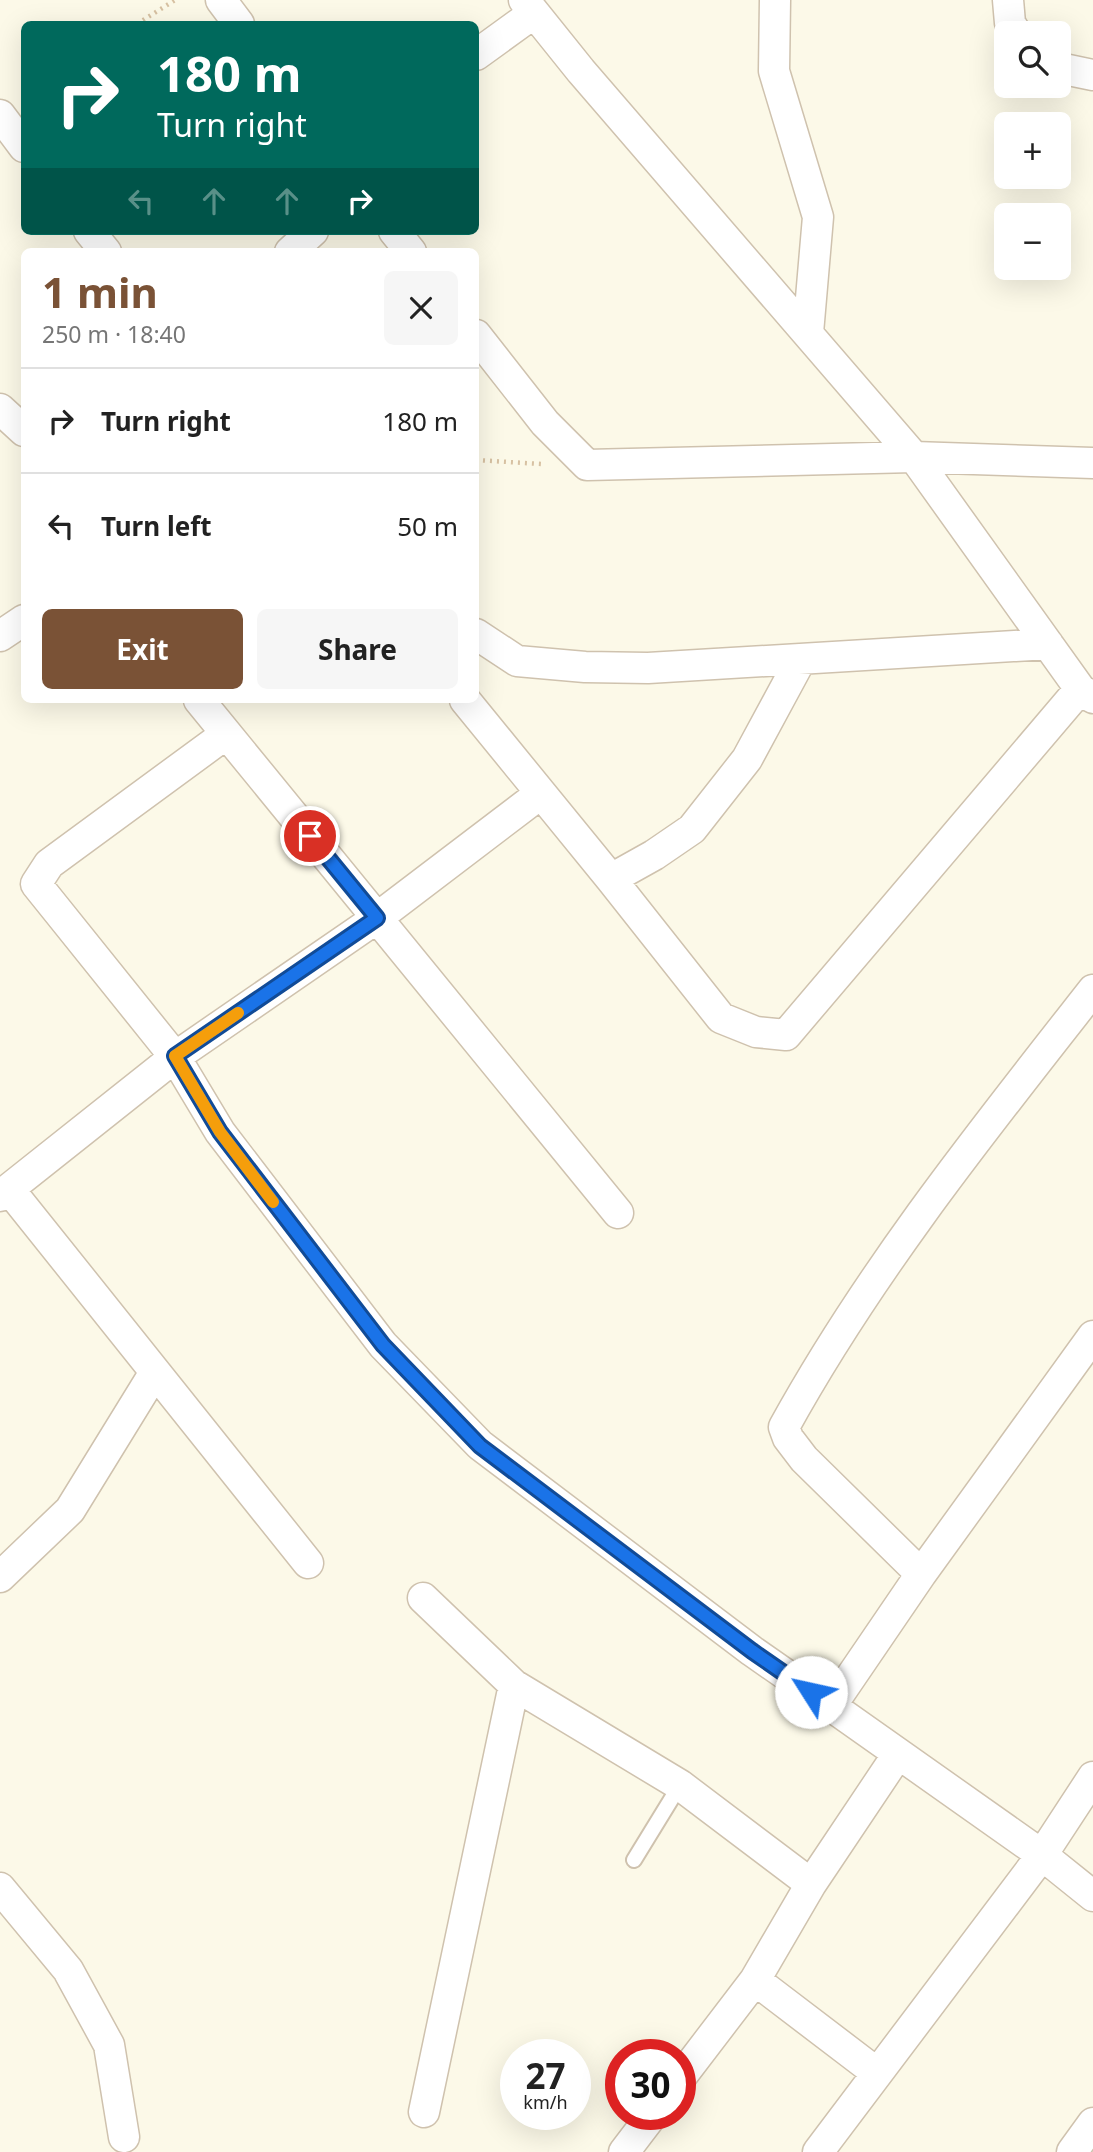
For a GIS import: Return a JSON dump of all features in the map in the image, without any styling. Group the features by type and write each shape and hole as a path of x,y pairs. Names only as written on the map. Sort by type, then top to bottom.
{"street":[{"path":"221,0 237,21"},
{"path":"775,0 774,71 818,217 808,333"},
{"path":"1008,0 1010,21"},
{"path":"467,703 721,1018 756,1032 786,1035 1086,693 914,457 581,71 529,6 479,52"},
{"path":"1071,70 1093,75"},
{"path":"0,115 21,143"},
{"path":"294,248 309,235"},
{"path":"479,339 545,423 587,465 914,457 1093,463"},
{"path":"0,409 21,428"},
{"path":"0,636 21,622"},
{"path":"479,636 517,661 585,667 648,668 1048,644"},
{"path":"611,879 692,829 747,759 801,659"},
{"path":"201,703 618,1213"},
{"path":"226,734 50,864 36,884 175,1056 220,1132 383,1345 480,1446 752,1651 1042,1856 1093,1896"},
{"path":"308,1563 155,1372 5,1193 175,1056 377,918 540,794"},
{"path":"921,1574 804,1459 788,1438 785,1427 817,1368 953,1167 1093,990"},
{"path":"831,1706 921,1574 1089,1348"},
{"path":"0,1577 70,1510 155,1372"},
{"path":"423,1598 514,1685 680,1785 811,1884"},
{"path":"424,2112 514,1685"},
{"path":"696,2057 755,1980 811,1884 898,1754"},
{"path":"818,2152 1042,1856 1093,1777"},
{"path":"0,1888 68,1970 109,2045 124,2137"},
{"path":"755,1980 877,2073"},
{"path":"1072,2152 1093,2123"},
{"path":"624,2152 641,2130"}],"lane":[{"path":"634,1860 680,1785"}],"path":[{"path":"142,21 175,0"},
{"path":"479,460 587,465"}],"slow traffic":[{"path":"238,1013 175,1056 220,1132 273,1202"}],"route":[{"path":"310,836 377,918 175,1056 220,1132 383,1345 480,1446 752,1651 811,1692"}]}
